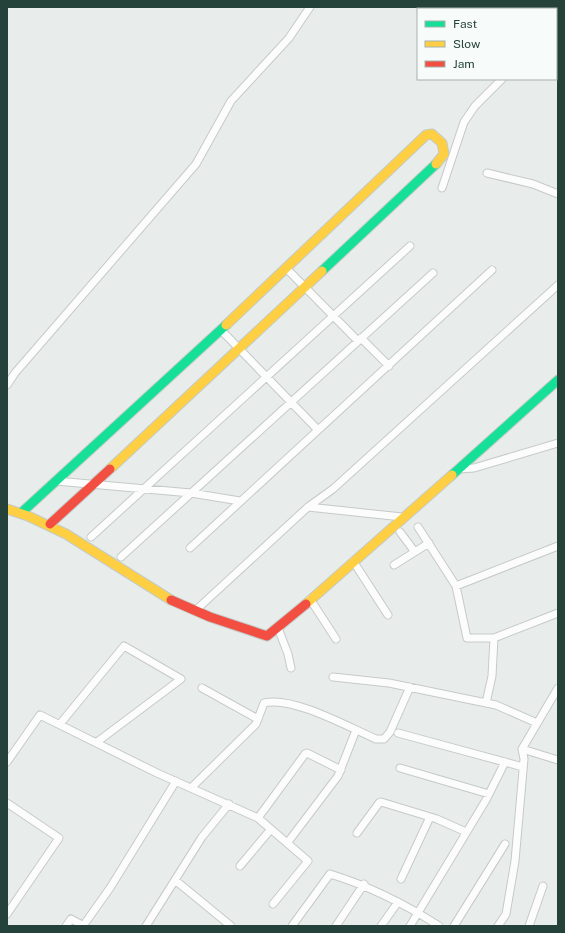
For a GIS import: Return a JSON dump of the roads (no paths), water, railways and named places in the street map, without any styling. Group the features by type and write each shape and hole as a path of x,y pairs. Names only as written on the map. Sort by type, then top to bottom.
{"street":[{"path":"7,385 15,373 196,164 231,101 290,38 310,7"},
{"path":"442,188 464,122 476,106 501,80"},
{"path":"21,513 221,330 426,135 432,134 442,143 444,154 432,169 50,524"},
{"path":"487,173 533,184 558,194"},
{"path":"91,538 143,488 410,246"},
{"path":"286,268 333,316 389,366"},
{"path":"190,548 492,270"},
{"path":"121,557 433,273"},
{"path":"196,610 308,507 333,489 558,285"},
{"path":"221,330 318,430"},
{"path":"7,509 50,524 114,563 157,592 196,610 267,636 278,628 558,380"},
{"path":"457,469 474,468 558,443"},
{"path":"56,480 191,493 240,501"},
{"path":"308,507 402,517"},
{"path":"418,527 456,586 468,638 494,638 558,613"},
{"path":"400,532 415,552"},
{"path":"394,565 429,543"},
{"path":"456,586 558,546"},
{"path":"353,561 388,615"},
{"path":"310,599 336,640"},
{"path":"278,628 288,654 290,668"},
{"path":"486,703 492,676 494,638"},
{"path":"60,724 124,646 181,679 97,742"},
{"path":"333,676 389,683 496,705 537,724"},
{"path":"191,788 256,724 264,703 274,701 295,704 376,739 384,739 390,732 410,687"},
{"path":"202,688 258,718"},
{"path":"498,926 506,914 515,861 523,768 522,749 558,688"},
{"path":"7,762 40,715 176,781 258,818 288,842 308,861 273,904"},
{"path":"288,842 322,799 340,770 356,730"},
{"path":"398,733 523,768"},
{"path":"522,749 558,760"},
{"path":"258,818 305,754 307,753 340,770"},
{"path":"410,926 489,794 505,762"},
{"path":"400,768 489,794"},
{"path":"66,926 72,919 83,926 110,888 176,781"},
{"path":"7,802 59,838 7,914"},
{"path":"357,833 379,802 430,817 466,832"},
{"path":"146,926 202,837 229,804"},
{"path":"401,880 430,817"},
{"path":"240,866 271,829"},
{"path":"454,926 504,844"},
{"path":"292,926 330,874 364,884 418,912 439,926"},
{"path":"175,880 222,923 230,926"},
{"path":"336,926 364,884"},
{"path":"529,926 543,886"},
{"path":"381,926 398,902"}]}
